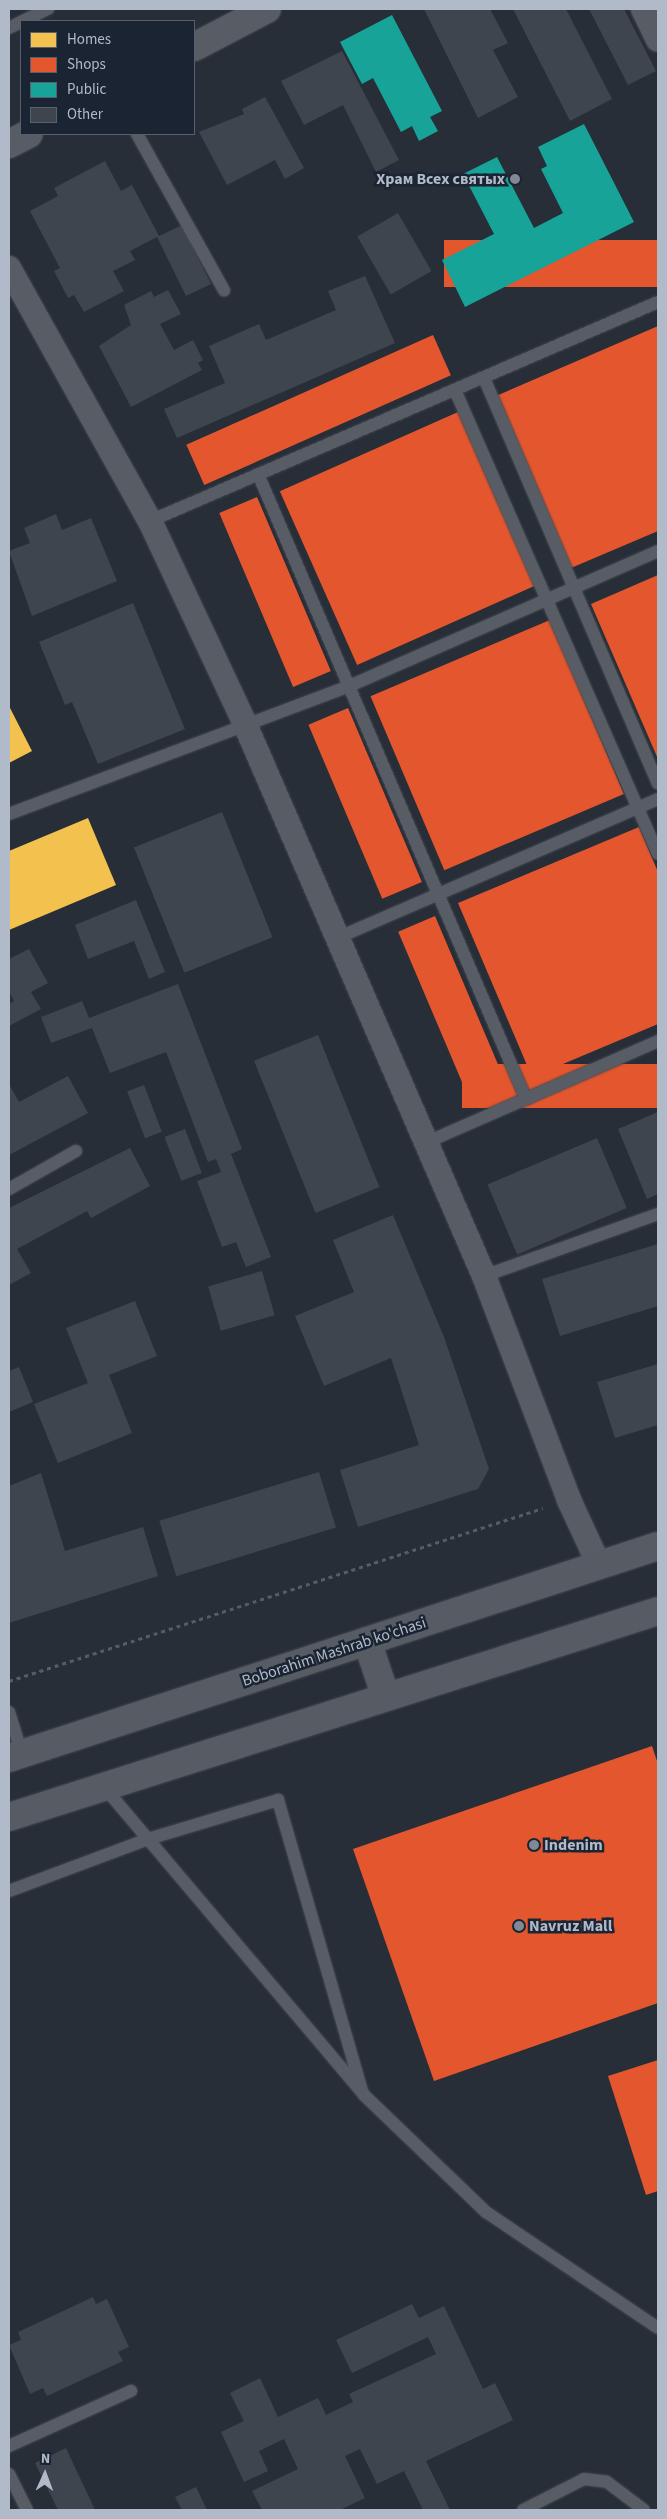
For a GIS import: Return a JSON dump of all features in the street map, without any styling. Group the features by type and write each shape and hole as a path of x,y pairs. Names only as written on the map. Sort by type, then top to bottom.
{"main road":[{"name":"Boborahim Mashrab ko'chasi","path":"16,1756 658,1546"},
{"path":"9,1817 658,1611"},
{"path":"368,1641 386,1697"}],"street":[{"path":"195,46 267,9"},
{"path":"644,9 658,40"},
{"path":"9,144 27,135"},
{"path":"9,268 150,521 245,724 339,937 484,1276 569,1500 599,1564"}],"lane":[{"path":"26,20 48,9"},
{"path":"138,135 224,290"},
{"path":"150,521 658,302"},
{"path":"484,378 658,783"},
{"path":"455,390 658,854"},
{"path":"258,474 526,1099"},
{"path":"9,814 349,686 658,551"},
{"path":"339,937 658,799"},
{"path":"427,1142 658,1042"},
{"path":"9,1189 76,1151"},
{"path":"484,1276 658,1214"},
{"path":"9,1712 16,1756"},
{"path":"104,1787 364,2096 486,2212 658,2328"},
{"path":"9,1891 148,1839 278,1800 364,2096"},
{"path":"9,2446 131,2391"},
{"path":"9,2474 27,2510"},
{"path":"524,2510 584,2479 607,2482 644,2510"}],"path":[{"path":"9,1681 569,1500"}],"building: Homes":[{"path":"9,706 32,751 9,763"},
{"path":"88,818 116,885 9,930 9,851"}],"building: Shops":[{"path":"444,240 658,240 658,287 444,287"},
{"path":"658,326 658,531 571,568 496,396"},
{"path":"433,335 451,375 204,485 186,445"},
{"path":"458,412 535,586 357,665 280,491"},
{"path":"257,497 331,671 293,687 219,513"},
{"path":"658,575 658,759 591,604"},
{"path":"550,620 624,794 444,870 371,696"},
{"path":"348,708 422,882 382,899 308,725"},
{"path":"639,827 658,872 658,1024 532,1077 458,903"},
{"path":"435,916 508,1089 472,1105 398,932"},
{"path":"462,1064 658,1064 658,1108 462,1108"},
{"name":"Navruz Mall","path":"652,1746 658,1764 658,2003 434,2081 353,1849"},
{"path":"658,2060 658,2191 646,2195 608,2076"}],"building: Public":[{"path":"392,15 442,111 430,117 438,131 419,141 412,126 401,132 373,78 362,84 340,42"},
{"path":"584,124 634,222 465,307 442,260 494,234 463,174 497,157 534,228 563,213 541,169 547,166 538,147"}],"building: Other":[{"path":"424,9 490,9 508,43 493,50 518,97 478,118"},
{"path":"513,9 566,9 612,99 570,121"},
{"path":"589,9 624,9 656,71 628,85"},
{"path":"342,51 399,160 376,172 343,105 304,125 281,81"},
{"path":"265,97 304,168 285,179 275,160 227,185 199,132 244,114 242,109"},
{"path":"105,161 121,191 132,185 159,236 182,225 211,284 186,296 157,237 130,251 135,260 113,271 124,291 84,312 74,295 68,298 54,271 60,268 30,211 58,196 54,188"},
{"path":"398,213 432,271 391,295 357,236"},
{"path":"365,276 395,343 177,438 164,409 225,383 209,346 259,324 266,340 336,310 328,291"},
{"path":"168,290 181,314 160,324 174,350 193,340 203,360 198,363 202,370 131,407 99,346 131,325 124,305 151,291 154,297"},
{"path":"56,514 62,530 91,518 117,581 32,616 9,551 30,543 24,528"},
{"path":"133,603 185,729 98,764 72,702 65,705 39,642"},
{"path":"222,812 273,937 184,973 134,848"},
{"path":"136,900 165,972 149,979 134,941 88,959 75,925"},
{"path":"29,949 48,983 31,992 41,1009 9,1026 9,1004 14,1001 9,992 9,959"},
{"path":"178,984 242,1149 231,1154 271,1257 246,1267 236,1242 222,1247 197,1181 221,1172 216,1159 208,1162 166,1052 110,1073 92,1028 51,1043 41,1017 82,1001 89,1018"},
{"path":"318,1035 379,1187 315,1213 254,1061"},
{"path":"68,1076 88,1113 9,1155 9,1084 19,1102"},
{"path":"144,1085 162,1132 145,1138 127,1091"},
{"path":"658,1112 658,1194 647,1199 618,1129"},
{"path":"185,1129 202,1173 181,1181 164,1137"},
{"path":"597,1138 627,1208 517,1254 487,1184"},
{"path":"130,1148 150,1186 91,1218 87,1211 17,1249 31,1273 9,1285 9,1208"},
{"path":"393,1215 444,1337 489,1469 478,1489 358,1527 340,1470 419,1445 391,1358 324,1386 295,1316 354,1292 333,1240"},
{"path":"658,1244 658,1306 560,1336 542,1279"},
{"path":"262,1271 275,1315 221,1331 208,1286"},
{"path":"135,1301 157,1356 109,1375 132,1433 58,1463 34,1404 88,1383 66,1328"},
{"path":"658,1364 658,1425 615,1438 597,1382"},
{"path":"19,1367 33,1402 9,1412 9,1371"},
{"path":"319,1472 336,1527 176,1576 159,1521"},
{"path":"41,1473 65,1551 143,1527 158,1576 9,1623 9,1486"},
{"path":"93,2297 96,2304 107,2299 129,2347 118,2352 123,2361 47,2396 43,2388 30,2394 9,2345 21,2340 18,2332"},
{"path":"412,2304 419,2318 444,2306 483,2389 495,2383 513,2420 426,2461 450,2510 423,2510 404,2471 377,2484 360,2449 345,2456 365,2498 340,2510 262,2510 252,2491 298,2469 284,2439 259,2451 268,2471 244,2482 221,2432 244,2421 230,2393 260,2378 278,2417 318,2398 326,2415 353,2402 349,2394 436,2354 428,2337 352,2373 336,2340"},
{"path":"66,2448 95,2510 58,2510 35,2463"},
{"path":"196,2487 207,2510 182,2510 175,2497"}],"place":[{"name":"Храм Всех святых","path":"515,179"},
{"name":"Indenim","path":"534,1845"},
{"name":"Navruz Mall","path":"519,1926"}]}
